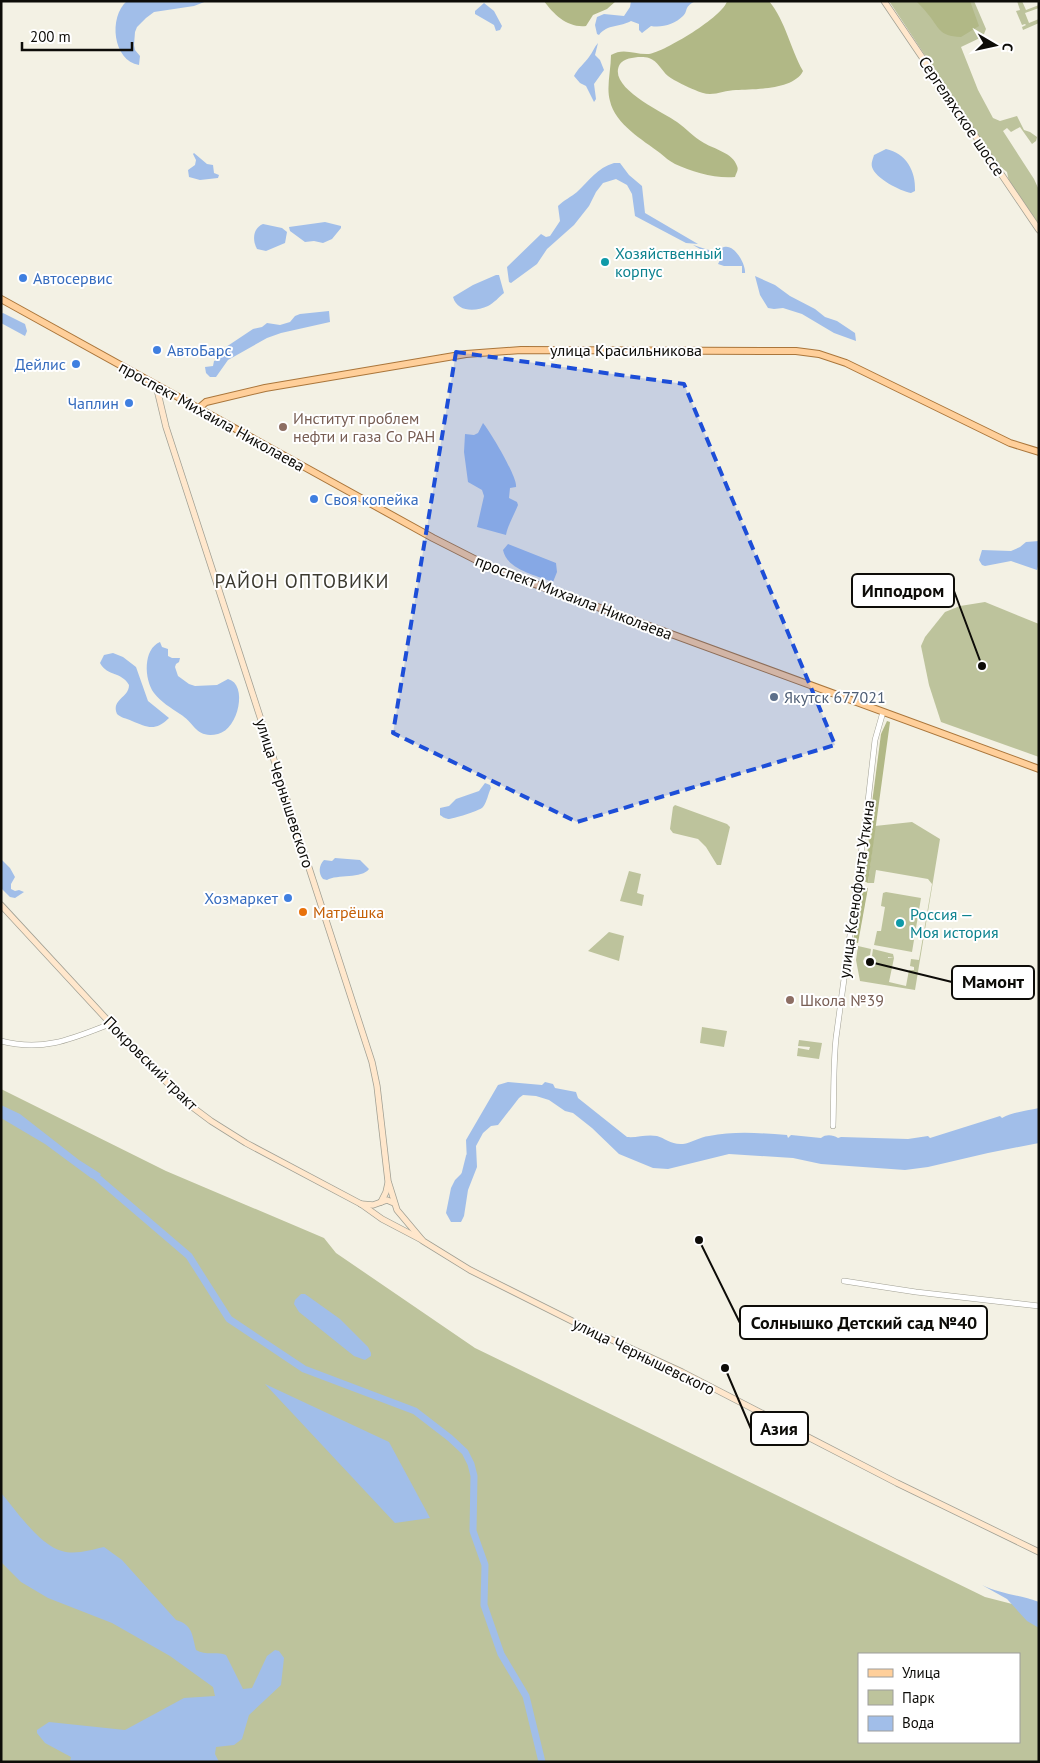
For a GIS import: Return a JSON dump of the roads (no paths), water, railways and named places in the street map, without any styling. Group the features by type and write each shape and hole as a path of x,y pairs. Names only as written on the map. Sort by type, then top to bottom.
{"main road":[{"name":"Сергеляхское шоссе","path":"884,1 1039,230"},
{"name":"проспект Михаила Николаева","path":"1,300 433,538 494,569 1039,769"},
{"name":"улица Красильникова","path":"199,408 206,402 264,388 479,352 547,350 796,351 819,354 846,363 1010,442 1039,452"},
{"name":"улица Чернышевского","path":"156,385 166,427 372,1062 377,1086 388,1181 396,1207 424,1241 479,1274 586,1328 682,1372 879,1474 1039,1552"},
{"name":"Покровский тракт","path":"1,905 172,1090 211,1121 424,1241"},
{"path":"361,1204 380,1203 390,1200 396,1207 396,1215 393,1218 382,1218 377,1211 380,1203 386,1192 388,1181"}],"street":[{"name":"улица Ксенофонта Уткина","path":"833,1126 835,1079 833,1062 875,740 883,712"},
{"path":"1,1041 29,1046 42,1045 76,1037 110,1024"},
{"path":"844,1281 916,1292 1039,1306"}],"water":[{"path":"127,1 207,1 194,6 154,12 146,18 137,27 135,32 134,45 135,50 140,56 139,65 130,62 123,56 116,38 117,17"},
{"path":"631,1 696,1 689,5 685,14 680,19 668,25 651,26 642,33 639,30 639,24 631,21 610,27 599,35 597,34 595,25 597,17 604,14 624,16 630,7"},
{"path":"484,3 494,11 502,26 500,30 496,31 494,25 475,14 475,11"},
{"path":"598,43 595,55 600,60 604,70 594,84 596,99 594,102 586,86 580,83 574,76"},
{"path":"886,149 899,154 908,164 914,177 915,191 911,193 901,190 883,180 874,171 872,162 874,155"},
{"path":"194,153 207,164 213,165 214,173 219,175 218,178 200,180 189,177 188,170 195,165"},
{"path":"614,163 620,163 629,175 642,186 645,213 698,244 686,243 635,216 632,194 627,185 616,179 603,183 589,206 574,225 547,249 537,264 511,283 509,282 507,267 541,234 546,237 550,236 560,221 558,206 577,192 598,171"},
{"path":"325,222 341,226 341,228 332,239 323,243 305,242 290,231 289,227"},
{"path":"263,224 282,228 287,232 285,243 266,251 257,249 254,235 257,228"},
{"path":"693,245 714,251 719,251 724,247 732,249 742,260 745,273 742,273 742,266 718,264 720,260 718,256 707,253"},
{"path":"499,275 504,293 490,305 472,310 462,308 455,302 453,297 473,285"},
{"path":"755,276 775,285 825,317 837,321 855,333 856,341 834,333 802,314 783,308 768,308 760,295"},
{"path":"329,311 330,322 267,338 228,360 216,377 210,377 206,373 205,367 213,366 214,361 219,359 221,351 253,329 262,327 267,323 280,325 290,322 295,316 300,314"},
{"path":"3,313 25,324 27,331 25,336 1,323 1,314"},
{"path":"483,423 503,455 515,482 516,487 510,488 509,498 517,502 518,505 506,535 477,527 484,496 482,490 468,482 464,452 465,434 474,435 478,433"},
{"path":"1039,541 1039,563 1037,570 1011,561 985,566 979,560 982,550 1011,551 1026,542"},
{"path":"508,544 556,563 557,572 553,582 523,571 510,562 503,550"},
{"path":"160,642 162,647 168,649 168,656 180,658 175,667 178,676 189,684 195,686 217,685 228,679 234,683 238,689 238,706 236,716 225,730 211,735 200,732 154,693 148,680 147,665 150,651"},
{"path":"113,653 123,657 136,667 148,701 169,718 164,722 151,727 117,714 116,705 126,693 129,685 100,663 104,655"},
{"path":"485,783 490,785 491,788 486,803 481,809 451,819 440,815 440,808 449,806 456,799 479,791"},
{"path":"335,858 360,860 369,869 361,874 327,880 323,879 320,872 321,864 324,860 332,861"},
{"path":"1,859 10,868 15,877 11,884 11,889 24,892 15,898 10,897 1,888"},
{"path":"508,1082 542,1085 545,1082 553,1084 555,1088 576,1092 578,1098 627,1137 657,1136 679,1144 718,1134 738,1133 787,1135 788,1138 791,1135 821,1138 829,1135 838,1138 908,1139 928,1136 930,1138 1000,1116 1002,1118 1039,1108 1039,1143 928,1167 905,1170 821,1164 793,1158 729,1154 668,1169 653,1168 619,1154 573,1113 565,1111 549,1100 523,1095 498,1125 491,1126 483,1133 476,1146 477,1167 468,1190 464,1216 461,1222 451,1222 446,1213 451,1188 455,1180 466,1169 466,1140 498,1085"},
{"path":"1,1105 20,1114 79,1160 101,1174 97,1180 91,1178 45,1144 1,1118"},
{"path":"301,1294 305,1294 340,1319 368,1347 371,1356 365,1360 354,1356 299,1312 294,1304"},
{"path":"265,1384 389,1442 430,1518 395,1523"},
{"path":"1,1493 37,1534 53,1547 62,1551 83,1552 104,1547 122,1560 176,1620 189,1628 196,1650 204,1653 226,1655 243,1689 252,1688 267,1656 275,1650 279,1651 284,1658 281,1685 249,1715 242,1739 234,1745 216,1747 215,1754 219,1762 70,1762 71,1757 45,1743 37,1733 37,1730 49,1722 125,1730 184,1698 215,1696 213,1687 170,1656 112,1623 48,1598 21,1582 1,1562"},
{"path":"982,1585 1039,1602 1039,1628 1027,1621 1007,1599"}],"waterway":[{"path":"463,1176 468,1156"},
{"path":"92,1173 189,1256 229,1319 304,1369 415,1411 465,1452 474,1476 473,1531 485,1565 484,1605 501,1654 526,1696 542,1762"}],"place":[{"name":"Хозяйственный корпус","path":"605,262"},
{"name":"Автосервис","path":"23,278"},
{"name":"АвтоБарс","path":"157,350"},
{"name":"Дейлис","path":"76,364"},
{"name":"Чаплин","path":"129,403"},
{"name":"Институт проблем нефти и газа Со РАН","path":"283,427"},
{"name":"Своя копейка","path":"314,499"},
{"name":"Ипподром","path":"982,666"},
{"name":"Якутск 677021","path":"774,697"},
{"name":"Хозмаркет","path":"288,898"},
{"name":"Матрёшка","path":"303,912"},
{"name":"Россия — Моя история","path":"900,923"},
{"name":"Мамонт","path":"870,962"},
{"name":"Школа №39","path":"790,1000"},
{"name":"Солнышко Детский сад №40","path":"699,1240"},
{"name":"Азия","path":"725,1368"}],"district":[{"name":"РАЙОН ОПТОВИКИ","path":"302,581"}]}
